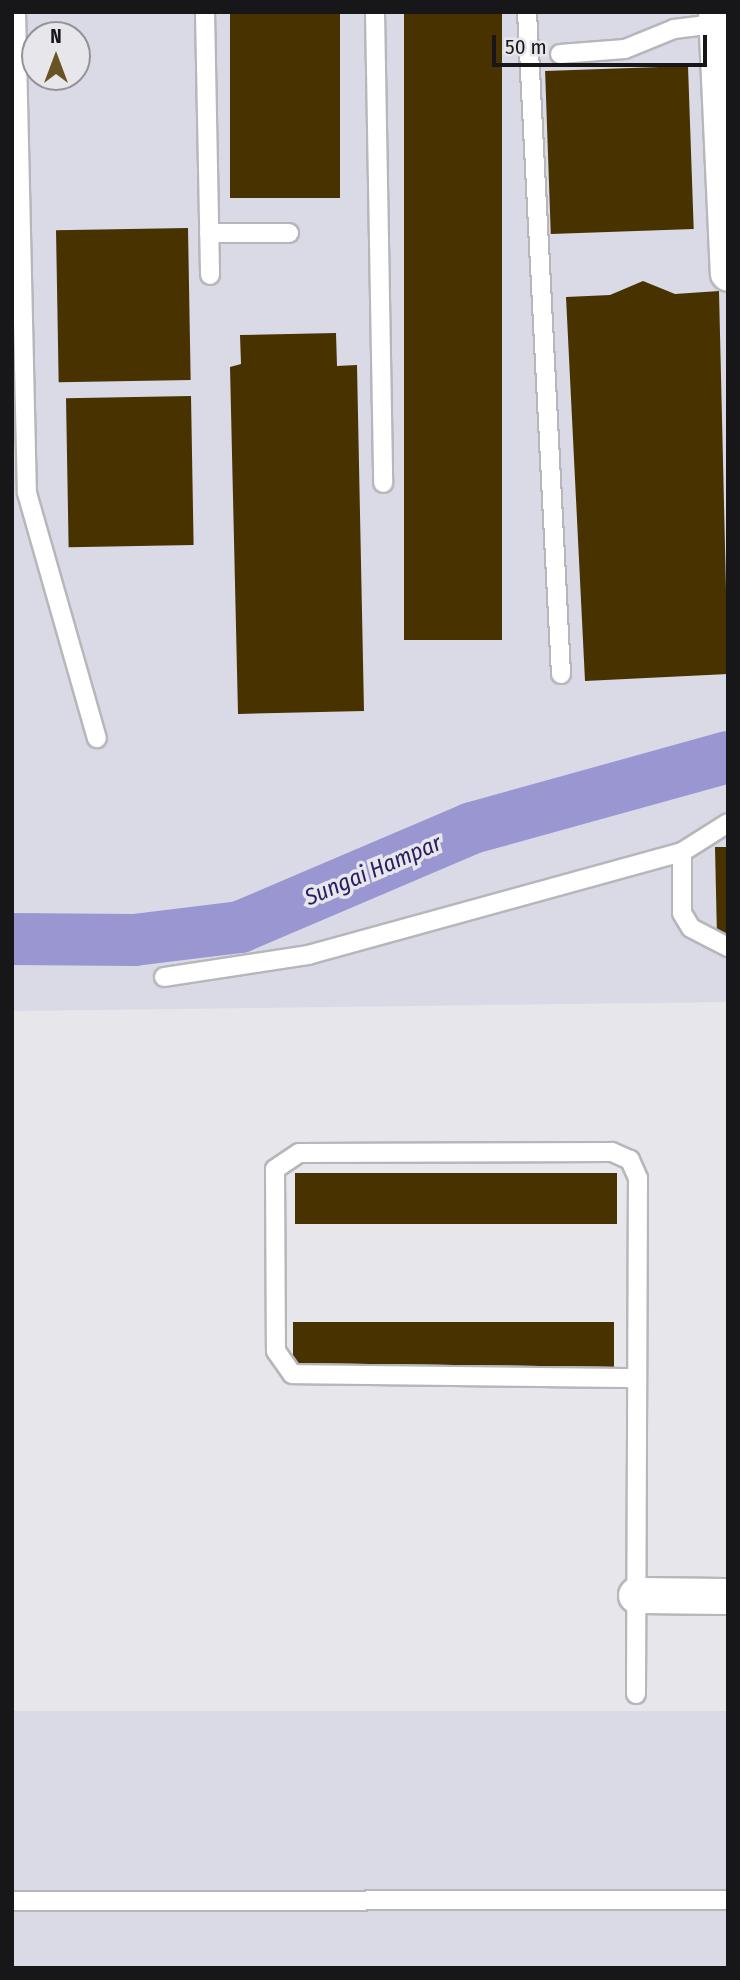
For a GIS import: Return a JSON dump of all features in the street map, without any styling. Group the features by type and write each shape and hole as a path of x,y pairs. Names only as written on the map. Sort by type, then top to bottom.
{"street":[{"path":"715,18 728,273"},
{"path":"636,1595 728,1596"}],"lane":[{"path":"16,12 27,493 97,738"},
{"path":"205,12 210,275"},
{"path":"375,12 383,483"},
{"path":"527,12 561,674"},
{"path":"560,54 625,49 674,29 715,18"},
{"path":"209,233 289,233"},
{"path":"164,977 308,955 682,852 728,823"},
{"path":"682,852 682,913 691,928 728,947"},
{"path":"636,1695 638,1178 622,1154 299,1153 275,1169 276,1351 292,1374 637,1378"},
{"path":"12,1901 728,1900"}],"shaded area":[{"path":"12,12 728,12 728,1002 12,1011"},
{"path":"12,1711 728,1711 728,1968 12,1968"}],"building":[{"path":"230,12 340,12 340,198 230,198"},
{"path":"404,12 502,12 502,640 404,640"},
{"path":"688,66 694,229 551,234 545,71"},
{"path":"188,228 191,380 59,382 56,230"},
{"path":"643,281 675,294 719,291 728,674 585,681 566,297 610,295"},
{"path":"336,333 337,366 357,365 364,711 238,714 230,367 241,364 240,335"},
{"path":"191,396 194,545 69,547 66,398"},
{"path":"715,847 728,847 728,937 717,937"},
{"path":"295,1173 617,1173 617,1224 295,1224"},
{"path":"293,1322 614,1322 614,1372 293,1372"}],"waterway":[{"name":"Sungai Hampar","path":"12,939 134,940 240,927 472,828 728,757"}]}
